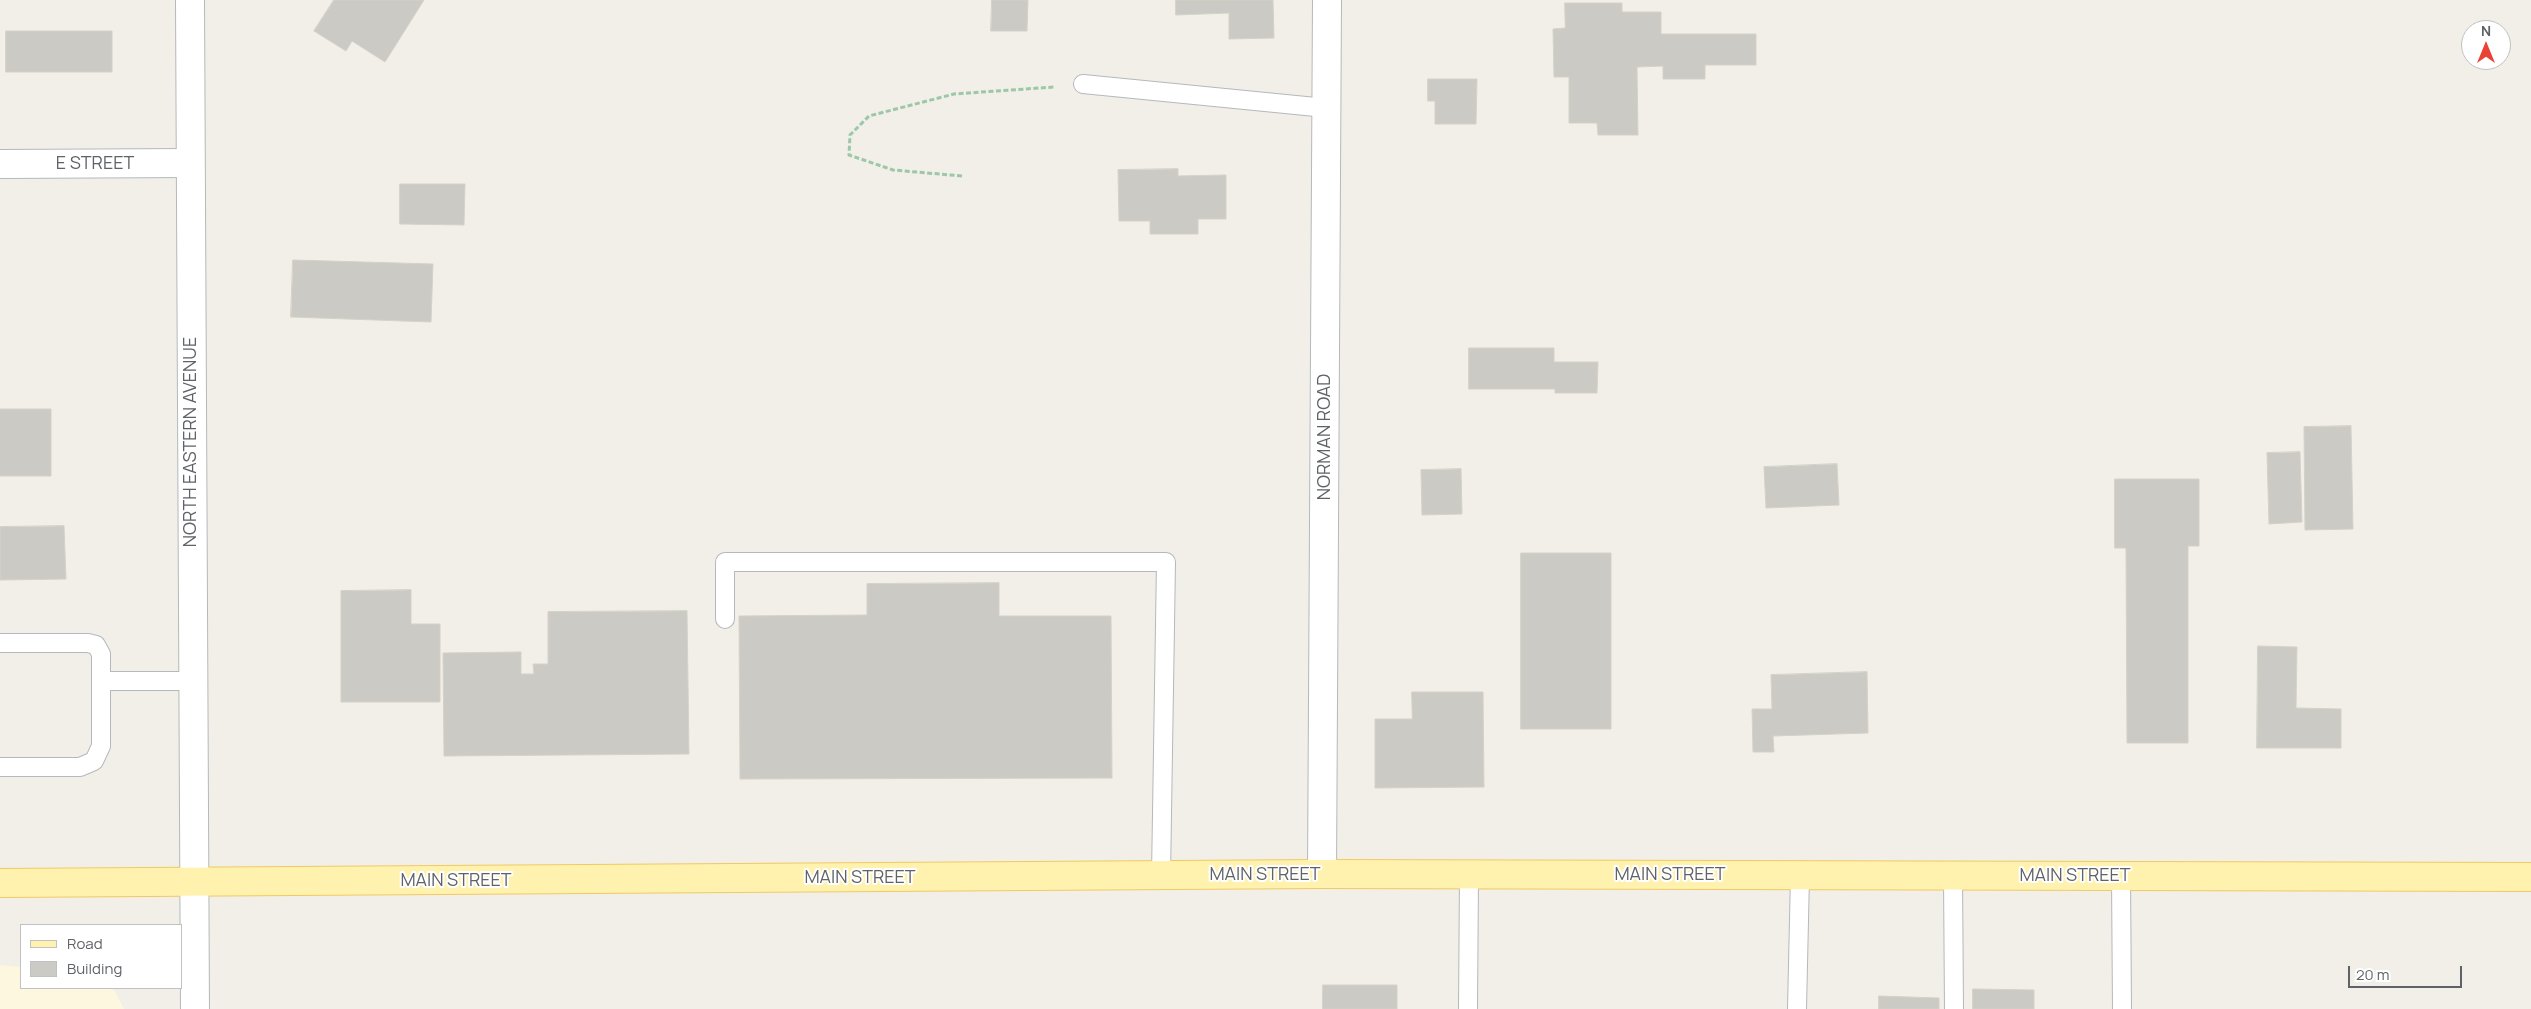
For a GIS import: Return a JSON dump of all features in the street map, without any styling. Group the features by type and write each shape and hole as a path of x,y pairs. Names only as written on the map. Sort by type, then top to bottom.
{"main road":[{"name":"MAIN STREET","path":"0,883 1322,874 2531,877"}],"street":[{"name":"NORTH EASTERN AVENUE","path":"190,0 192,883 195,1009"},
{"name":"NORMAN ROAD","path":"1322,874 1327,0"},
{"name":"E STREET","path":"0,164 190,164"}],"lane":[{"path":"1082,84 1326,108"},
{"path":"725,619 725,562 1166,562 1161,876"},
{"path":"0,643 88,643 96,645 101,654 101,746 94,761 80,767 0,767"},
{"path":"101,681 192,681"},
{"path":"1468,1009 1469,875"},
{"path":"1797,1009 1800,876"},
{"path":"1953,876 1954,1009"},
{"path":"2121,876 2122,1009"}],"path":[{"path":"962,176 893,170 849,155 850,135 869,116 954,94 1082,84"}],"shaded area":[{"path":"0,965 20,967 20,989 112,989 114,990 124,1009 0,1009"}],"building":[{"path":"334,0 424,0 385,62 352,41 346,51 314,31"},
{"path":"992,0 1028,0 1027,31 991,31"},
{"path":"1176,0 1273,0 1274,38 1229,39 1229,13 1176,15"},
{"path":"1565,3 1622,3 1622,12 1661,12 1661,34 1756,34 1756,65 1705,65 1705,79 1663,79 1663,66 1637,67 1638,135 1598,135 1597,123 1569,123 1569,77 1554,77 1553,29 1565,28"},
{"path":"6,31 112,31 112,72 6,72"},
{"path":"1428,79 1477,79 1476,124 1435,124 1435,101 1428,101"},
{"path":"1178,169 1178,176 1226,175 1226,219 1198,219 1198,234 1150,234 1150,221 1119,221 1118,170"},
{"path":"400,184 465,184 464,225 400,224"},
{"path":"293,260 433,264 431,322 291,317"},
{"path":"1469,348 1554,348 1554,362 1598,362 1597,393 1555,393 1555,389 1469,389"},
{"path":"0,409 51,409 51,476 0,476"},
{"path":"2351,426 2353,529 2305,530 2304,427"},
{"path":"2300,452 2302,522 2269,524 2267,453"},
{"path":"1837,464 1839,505 1766,508 1764,467"},
{"path":"1461,469 1462,514 1422,515 1421,470"},
{"path":"2115,479 2199,479 2199,546 2188,546 2188,743 2127,743 2126,548 2115,548"},
{"path":"64,526 66,579 0,580 0,527"},
{"path":"1521,553 1611,553 1611,729 1521,729"},
{"path":"999,583 999,616 1111,616 1112,778 740,779 739,616 867,615 867,584"},
{"path":"411,590 411,624 440,624 440,702 341,702 341,591"},
{"path":"687,611 689,754 444,756 443,653 521,652 521,674 534,674 533,664 548,664 548,612"},
{"path":"2258,646 2297,647 2296,708 2341,709 2341,748 2257,748"},
{"path":"1867,672 1868,733 1773,736 1774,752 1753,752 1752,709 1772,709 1771,675"},
{"path":"1412,692 1483,692 1484,787 1375,788 1375,719 1412,719"},
{"path":"1323,985 1397,985 1397,1009 1323,1009"},
{"path":"1973,989 2034,990 2034,1009 1973,1009"},
{"path":"1879,996 1939,998 1939,1009 1879,1009"}]}
